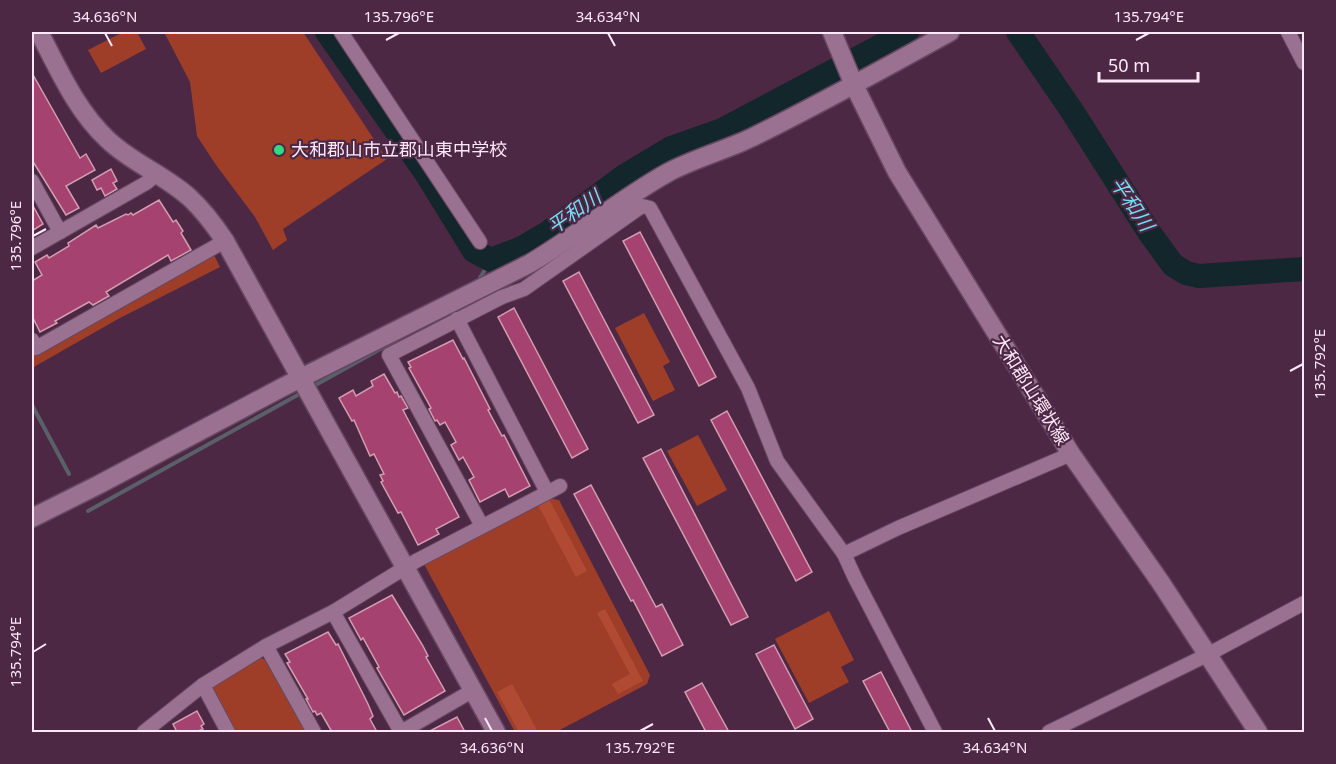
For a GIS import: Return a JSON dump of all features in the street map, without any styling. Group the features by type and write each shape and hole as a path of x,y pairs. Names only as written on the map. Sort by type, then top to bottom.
{"street":[{"path":"39,32 75,100 89,120 123,153 189,197 209,218 225,241 496,732"},
{"path":"343,32 480,242"},
{"name":"大和郡山環状線","path":"832,32 847,69 897,172 1071,454 1161,583 1258,732"},
{"path":"32,518 559,247 635,192 670,172 746,140 847,69 950,32"},
{"path":"1288,32 1305,63"},
{"path":"32,248 146,183 157,174"},
{"path":"32,181 60,232"},
{"path":"482,526 389,355 457,319 524,289 642,206 650,207 748,388 777,460 844,554 935,732"},
{"path":"32,340 36,348 225,241"},
{"path":"144,732 203,685 266,646 333,612 405,567 554,489 457,319"},
{"path":"844,554 898,528 1071,454"},
{"path":"1049,732 1207,655 1305,603"},
{"path":"333,612 401,732 472,691"},
{"path":"266,646 314,732"},
{"path":"203,685 227,732"},
{"path":"424,719 431,732"}],"shaded area":[{"path":"123,32 137,32 146,49 101,73 88,50"},
{"path":"164,32 303,32 387,159 283,229 287,240 273,250 255,217 197,136 190,82"},
{"path":"214,255 220,267 118,319 32,368 32,356"},
{"path":"644,313 670,362 663,366 675,390 653,401 615,328"},
{"path":"698,435 727,490 697,506 667,451"},
{"path":"548,498 559,500 650,675 647,684 556,732 515,732 424,564"},
{"path":"549,499 587,571 576,577 538,505"},
{"path":"605,609 643,681 618,694 612,684 630,674 597,613"},
{"path":"829,611 854,660 841,667 849,682 809,703 775,639"},
{"path":"258,657 266,660 306,732 233,732 212,694 214,685"},
{"path":"512,684 538,732 519,732 497,692"}],"building":[{"path":"32,73 80,158 86,154 95,170 66,186 79,208 66,215 32,160"},
{"path":"111,169 117,181 113,183 117,189 105,196 101,188 97,190 92,180"},
{"path":"159,200 173,222 176,220 191,250 171,261 168,255 106,292 109,296 93,305 89,302 40,332 32,316 32,281 42,275 35,262 47,255 49,258 69,246 68,243 96,225 98,228 126,214 133,215"},
{"path":"32,204 43,224 32,231"},
{"path":"640,232 716,377 699,386 623,241"},
{"path":"579,272 654,415 638,423 563,281"},
{"path":"514,308 588,449 572,458 498,317"},
{"path":"453,340 530,486 509,497 505,489 480,502 469,480 474,477 463,457 459,460 451,445 456,442 445,422 440,425 437,420 435,421 429,409 431,408 409,368 411,367 408,362"},
{"path":"384,374 395,393 401,396 408,408 403,410 459,517 436,529 439,534 418,545 401,512 398,513 381,482 383,481 380,475 384,474 374,454 370,456 354,420 352,421 339,398 353,390 356,396 373,386 371,381"},
{"path":"727,411 812,572 796,581 711,420"},
{"path":"661,449 748,617 731,625 643,458"},
{"path":"591,485 656,607 662,604 683,645 662,656 574,494"},
{"path":"392,595 423,646 428,656 426,657 445,691 404,715 363,638 361,640 349,618"},
{"path":"328,632 336,645 338,644 368,704 373,716 370,719 377,732 332,732 321,713 317,715 315,711 313,712 287,663 290,662 285,654"},
{"path":"774,645 813,719 795,729 756,654"},
{"path":"881,672 912,732 890,732 863,681"},
{"path":"702,683 729,732 706,732 685,692"},
{"path":"197,711 204,724 201,726 203,729 196,732 177,732 173,724"},
{"path":"457,717 465,732 428,732"}],"waterway":[{"name":"平和川","path":"327,32 426,173 474,251 491,260 522,248 549,232 626,175 671,148 722,130 907,32"},
{"name":"平和川","path":"1018,32 1173,265 1186,273 1199,276 1304,269"},
{"path":"478,281 491,260"},
{"path":"312,387 402,337"},
{"path":"88,511 303,392"},
{"path":"32,405 69,474"}],"place":[{"name":"大和郡山市立郡山東中学校","path":"279,150"}]}
